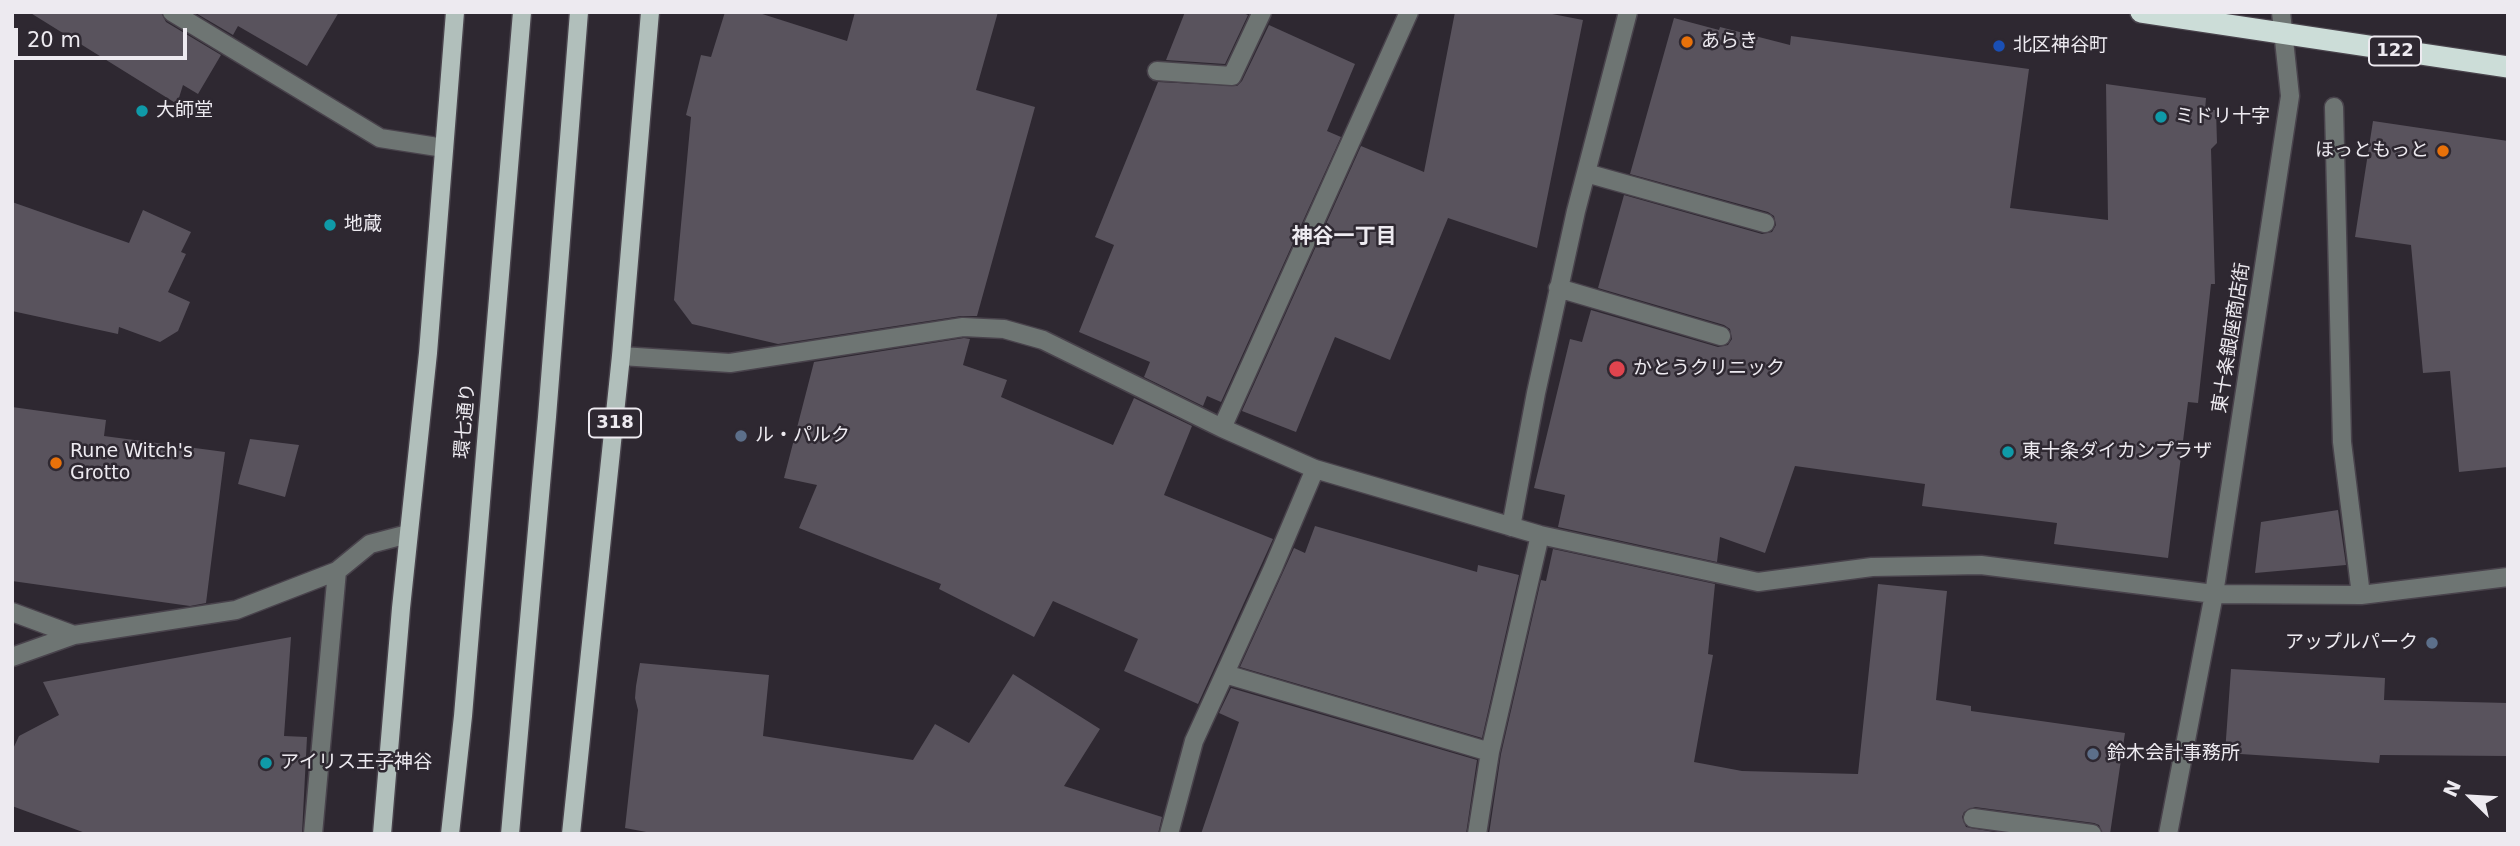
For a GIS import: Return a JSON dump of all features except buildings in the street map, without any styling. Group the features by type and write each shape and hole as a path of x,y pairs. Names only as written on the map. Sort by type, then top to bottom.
{"highway":[{"name":"122","path":"2141,12 2508,67"}],"main road":[{"path":"382,834 408,534 428,353 455,12"},
{"name":"環七通り","path":"450,834 463,716 522,12"},
{"path":"510,834 546,431 579,12"},
{"name":"318","path":"574,833 621,356 650,12"}],"street":[{"path":"172,12 380,138 444,148"},
{"path":"1157,72 1232,76 1262,12"},
{"path":"1222,428 1409,12"},
{"path":"1511,527 1559,288 1628,12"},
{"name":"東十条銀座商店街","path":"2168,834 2214,594 2290,96 2281,12"},
{"path":"2334,107 2342,442 2361,595"},
{"path":"1586,173 1765,223"},
{"path":"1559,288 1721,336"},
{"path":"621,356 730,363 963,327 1004,329 1043,340 1222,428 1315,469 1540,535 1758,582 1872,567 1981,565 2214,594 2361,595 2508,577"},
{"path":"1169,834 1194,741 1315,469"},
{"path":"12,657 74,635 236,610 337,571 370,544 408,534"},
{"path":"1477,834 1490,752 1540,535"},
{"path":"313,834 337,571"},
{"path":"12,611 74,635"},
{"path":"1225,674 1490,752"},
{"path":"1973,818 2092,834"}],"place":[{"name":"あらき","path":"1687,42"},
{"name":"北区神谷町","path":"1999,46"},
{"name":"大師堂","path":"142,111"},
{"name":"ミドリ十字","path":"2161,117"},
{"name":"ほっともっと","path":"2443,151"},
{"name":"地蔵","path":"330,225"},
{"name":"かとうクリニック","path":"1617,369"},
{"name":"ル・パルク","path":"741,436"},
{"name":"東十条ダイカンプラザ","path":"2008,452"},
{"name":"Rune Witch's Grotto","path":"56,463"},
{"name":"アップルパーク","path":"2432,643"},
{"name":"鈴木会計事務所","path":"2093,754"},
{"name":"アイリス王子神谷","path":"266,763"}],"district":[{"name":"神谷一丁目","path":"1344,238"}]}
